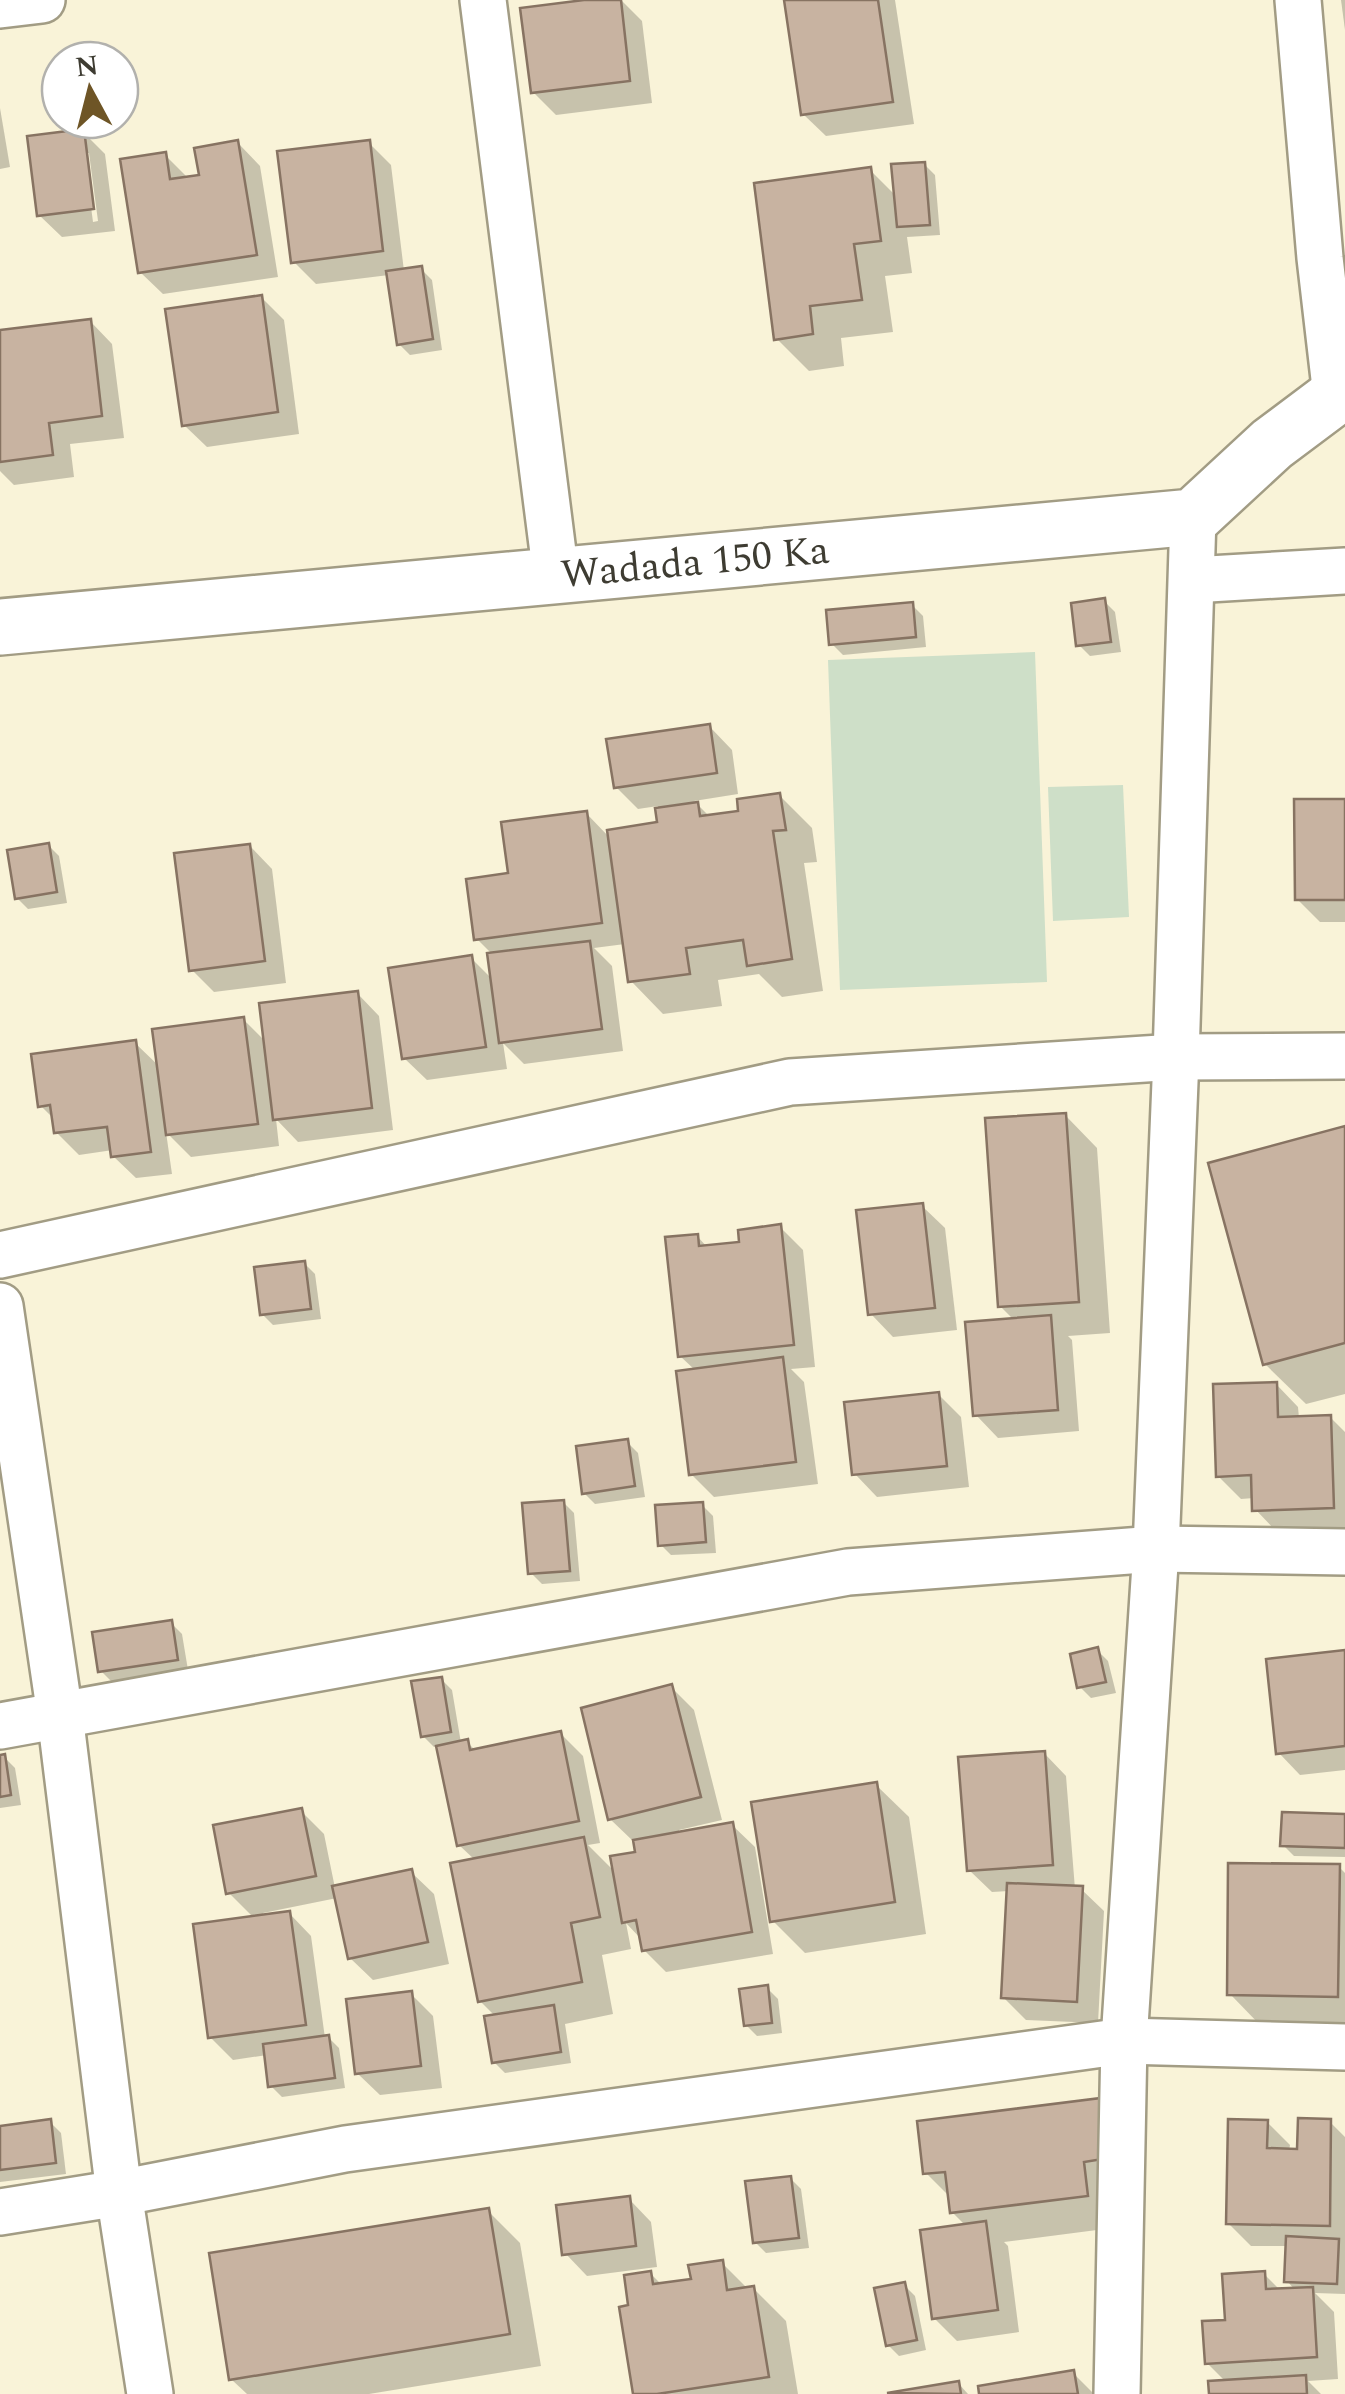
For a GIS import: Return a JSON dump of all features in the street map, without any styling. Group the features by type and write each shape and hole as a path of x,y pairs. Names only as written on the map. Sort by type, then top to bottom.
{"street":[{"path":"0,5 42,0"},
{"path":"483,0 556,576"},
{"path":"1118,2394 1124,2041 1156,1549 1194,517 1272,444 1341,395 1320,258 1298,0"},
{"name":"Wadada 150 Ka","path":"0,627 1194,517"},
{"path":"1192,580 1345,570"},
{"path":"0,1255 790,1082 1176,1058 1345,1056"},
{"path":"0,1306 60,1715 119,2192 150,2394"},
{"path":"0,1726 848,1572 1156,1549 1345,1552"},
{"path":"0,2212 345,2149 1124,2041 1345,2047"}],"green space":[{"path":"1035,652 1047,982 840,990 828,660"},
{"path":"1123,785 1129,917 1053,921 1048,787"}],"building":[{"path":"621,0 630,81 531,93 520,8"},
{"path":"784,0 878,0 893,102 801,115"},
{"path":"40,134 40,140 85,140 94,209 37,216 27,136"},
{"path":"238,140 257,255 138,273 120,159 166,152 170,179 199,175 194,148"},
{"path":"370,140 383,251 291,263 277,151"},
{"path":"925,162 930,225 897,227 891,164"},
{"path":"871,167 881,241 854,244 862,300 810,306 813,334 774,340 754,183"},
{"path":"422,266 433,339 397,345 386,271"},
{"path":"262,295 278,412 182,426 165,309"},
{"path":"91,319 102,416 49,423 53,455 0,462 0,330"},
{"path":"1105,598 1111,642 1076,646 1071,603"},
{"path":"913,602 916,637 829,645 826,610"},
{"path":"710,724 717,773 614,788 606,739"},
{"path":"780,793 786,830 773,831 792,959 747,966 743,940 686,948 690,974 628,982 607,830 657,822 655,808 698,802 700,816 738,811 737,799"},
{"path":"1294,799 1345,799 1345,900 1295,900"},
{"path":"587,811 602,923 474,940 466,879 508,873 501,822"},
{"path":"49,843 57,892 15,899 7,850"},
{"path":"250,844 265,961 189,971 174,853"},
{"path":"590,941 602,1029 499,1043 487,953"},
{"path":"472,955 486,1047 402,1059 388,968"},
{"path":"358,991 372,1108 273,1120 259,1003"},
{"path":"244,1017 258,1124 166,1135 152,1029"},
{"path":"136,1040 151,1152 111,1157 107,1127 54,1133 50,1105 38,1107 31,1054"},
{"path":"1066,1113 1079,1302 998,1307 985,1118"},
{"path":"1345,1126 1345,1343 1263,1365 1208,1163"},
{"path":"923,1203 935,1308 868,1315 856,1210"},
{"path":"781,1224 794,1345 678,1357 665,1237 698,1234 699,1246 739,1242 738,1230"},
{"path":"305,1261 311,1309 260,1315 254,1267"},
{"path":"1051,1315 1058,1410 973,1416 965,1322"},
{"path":"783,1357 796,1462 689,1475 676,1371"},
{"path":"1277,1382 1278,1417 1331,1415 1334,1508 1252,1511 1251,1475 1216,1477 1213,1384"},
{"path":"939,1392 947,1466 852,1475 844,1402"},
{"path":"628,1439 635,1486 582,1494 576,1446"},
{"path":"564,1500 570,1571 528,1574 522,1503"},
{"path":"703,1502 706,1542 658,1546 655,1505"},
{"path":"172,1620 178,1660 98,1672 92,1632"},
{"path":"1098,1647 1106,1682 1077,1688 1070,1654"},
{"path":"1345,1650 1345,1746 1276,1754 1266,1659"},
{"path":"442,1677 451,1732 421,1737 411,1681"},
{"path":"672,1684 701,1797 608,1820 581,1708"},
{"path":"561,1731 579,1821 457,1846 436,1746 468,1739 470,1750"},
{"path":"1045,1751 1053,1865 967,1871 958,1757"},
{"path":"5,1754 11,1795 0,1797 0,1755"},
{"path":"877,1782 895,1902 770,1922 751,1802"},
{"path":"302,1808 316,1876 226,1894 213,1825"},
{"path":"1282,1812 1345,1814 1345,1848 1280,1846"},
{"path":"733,1822 752,1932 642,1951 636,1920 622,1923 610,1856 635,1852 633,1840"},
{"path":"584,1837 600,1917 571,1923 582,1982 478,2002 450,1863"},
{"path":"1228,1863 1340,1864 1338,1997 1227,1995"},
{"path":"412,1869 428,1942 348,1959 332,1886"},
{"path":"1007,1883 1083,1886 1077,2002 1001,1998"},
{"path":"290,1911 306,2025 208,2038 193,1924"},
{"path":"768,1985 772,2023 744,2026 739,1989"},
{"path":"412,1991 421,2066 355,2074 346,1999"},
{"path":"554,2005 561,2052 492,2063 484,2016"},
{"path":"329,2035 335,2078 268,2087 263,2044"},
{"path":"1101,2098 1109,2158 1084,2162 1088,2196 950,2213 945,2172 923,2174 917,2121"},
{"path":"1298,2118 1331,2119 1330,2226 1226,2224 1228,2119 1268,2120 1267,2148 1297,2149"},
{"path":"51,2119 56,2163 0,2170 0,2126"},
{"path":"791,2176 799,2238 753,2243 745,2181"},
{"path":"630,2196 636,2246 562,2255 556,2205"},
{"path":"489,2208 510,2334 229,2380 209,2253"},
{"path":"986,2221 998,2310 932,2319 920,2230"},
{"path":"1286,2236 1339,2239 1337,2284 1284,2282"},
{"path":"723,2260 727,2290 754,2286 769,2377 633,2394 619,2307 628,2305 624,2275 651,2271 653,2284 691,2279 688,2265"},
{"path":"1265,2271 1266,2289 1313,2287 1317,2357 1205,2364 1202,2321 1225,2320 1222,2274"},
{"path":"905,2282 917,2340 886,2346 874,2288"},
{"path":"1074,2370 1078,2394 979,2394 978,2386"},
{"path":"1306,2375 1307,2394 1209,2394 1208,2381"},
{"path":"959,2381 961,2394 887,2393"}]}
